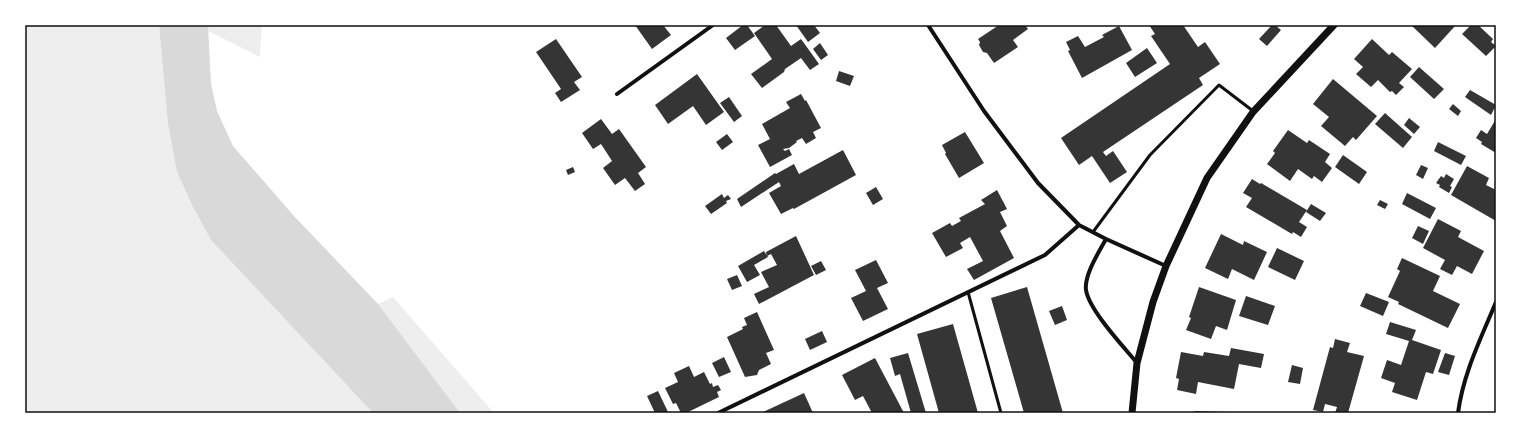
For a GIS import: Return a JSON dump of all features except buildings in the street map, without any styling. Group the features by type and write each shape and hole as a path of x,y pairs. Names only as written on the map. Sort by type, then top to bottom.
{"street":[{"path":"617,94 713,25"},
{"path":"928,25 984,111 1038,183 1079,225 1166,266"},
{"path":"1132,413 1137,363 1153,302 1166,266 1207,178 1254,112 1334,25"},
{"path":"718,413 1045,255 1079,225"},
{"path":"1106,239 1091,267 1086,289 1091,306 1137,363"},
{"path":"1458,413 1461,393 1473,358 1496,302"}],"lane":[{"path":"1093,232 1150,155 1219,86 1254,112"},
{"path":"968,292 1001,413"}],"shaded area":[{"path":"25,25 159,25 168,124 177,172 193,207 211,240 373,413 25,413"},
{"path":"159,25 208,25 211,84 217,111 233,146 294,216 378,304 460,413 373,413 211,240 193,207 177,172 168,124"},
{"path":"208,25 262,25 260,57 208,31"},
{"path":"393,297 494,413 457,413 378,304"}]}
